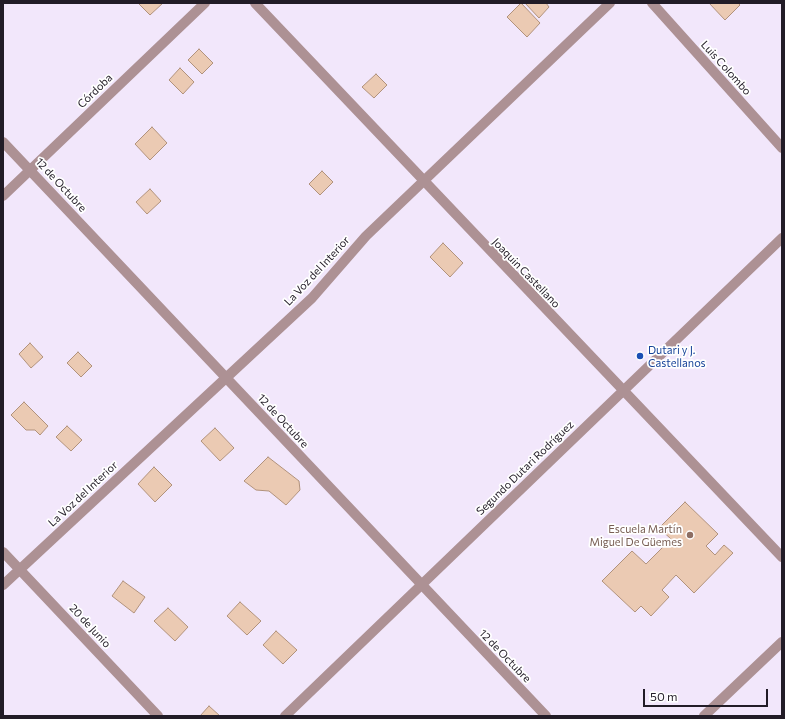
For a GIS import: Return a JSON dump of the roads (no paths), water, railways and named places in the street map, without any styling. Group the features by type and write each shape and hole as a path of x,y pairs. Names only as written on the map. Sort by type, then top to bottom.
{"street":[{"name":"Córdoba","path":"3,196 205,3"},
{"name":"Joaquin Castellano","path":"255,3 782,557"},
{"name":"La Voz del Interior","path":"3,585 312,298 366,236 610,3"},
{"name":"Luis Colombo","path":"652,3 782,148"},
{"name":"12 de Octubre","path":"3,142 226,377 420,585 546,716"},
{"name":"Segundo Dutari Rodríguez","path":"285,716 782,238"},
{"name":"20 de Junio","path":"3,552 158,716"},
{"path":"704,716 782,642"}],"place":[{"name":"Dutari y J. Castellanos","path":"640,356"},
{"name":"Escuela Martín Miguel De Güemes","path":"690,535"}]}
